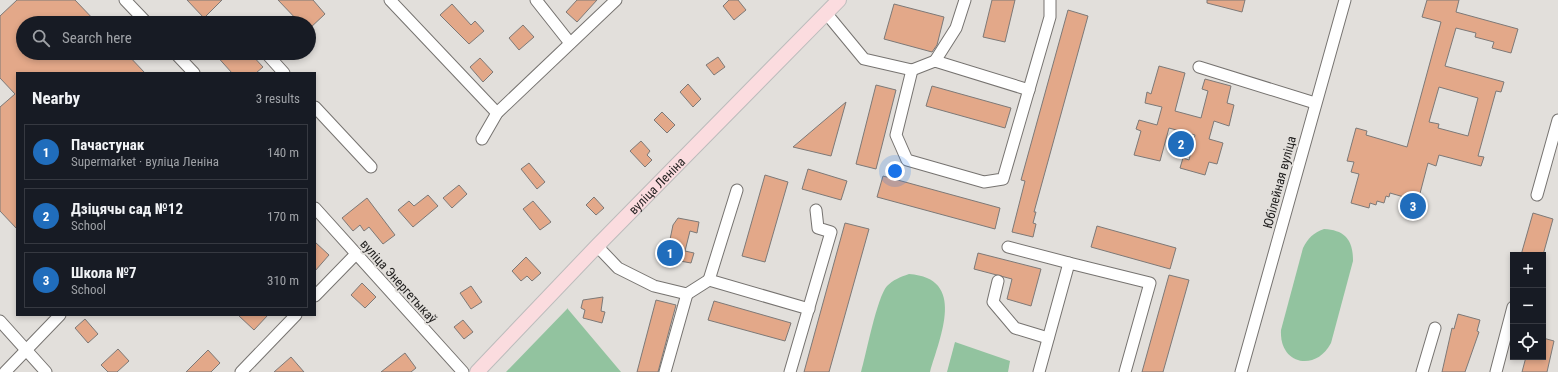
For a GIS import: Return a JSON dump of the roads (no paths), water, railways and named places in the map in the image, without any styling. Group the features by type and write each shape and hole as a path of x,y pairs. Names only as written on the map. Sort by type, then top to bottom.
{"main road":[{"name":"вуліца Леніна","path":"476,372 597,246 839,0"}],"street":[{"path":"125,0 140,16"},
{"path":"390,0 497,113"},
{"path":"536,0 570,43"},
{"path":"482,140 497,113 616,0"},
{"path":"826,14 864,59 912,70 935,61 956,28 965,0"},
{"path":"912,70 896,136 907,160 984,182 1003,179 1050,17 1050,0"},
{"name":"Юбілейная вуліца","path":"1241,372 1345,0"},
{"path":"182,60 193,72"},
{"path":"272,60 283,72"},
{"path":"935,61 1030,90"},
{"path":"1199,67 1315,103"},
{"path":"316,108 371,167"},
{"path":"1537,195 1558,120"},
{"path":"665,372 687,294 709,280 737,190"},
{"name":"вуліца Энергетыкаў","path":"316,209 463,372"},
{"path":"790,372 831,232 818,228 816,210"},
{"path":"597,246 618,268 654,286 687,294"},
{"path":"1008,247 1150,283 1125,372"},
{"path":"316,295 356,254"},
{"path":"1039,372 1069,263"},
{"path":"709,280 809,309"},
{"path":"998,281 993,302 1015,328 1048,338"},
{"path":"5,372 59,316"},
{"path":"241,372 295,316"},
{"path":"1496,372 1510,318"},
{"path":"0,321 46,372"},
{"path":"1422,372 1435,328"}],"place":[{"name":"Дзіцячы сад №12","path":"1181,144"},
{"name":"Школа №7","path":"1413,206"},
{"name":"Пачастунак","path":"670,253"}]}
